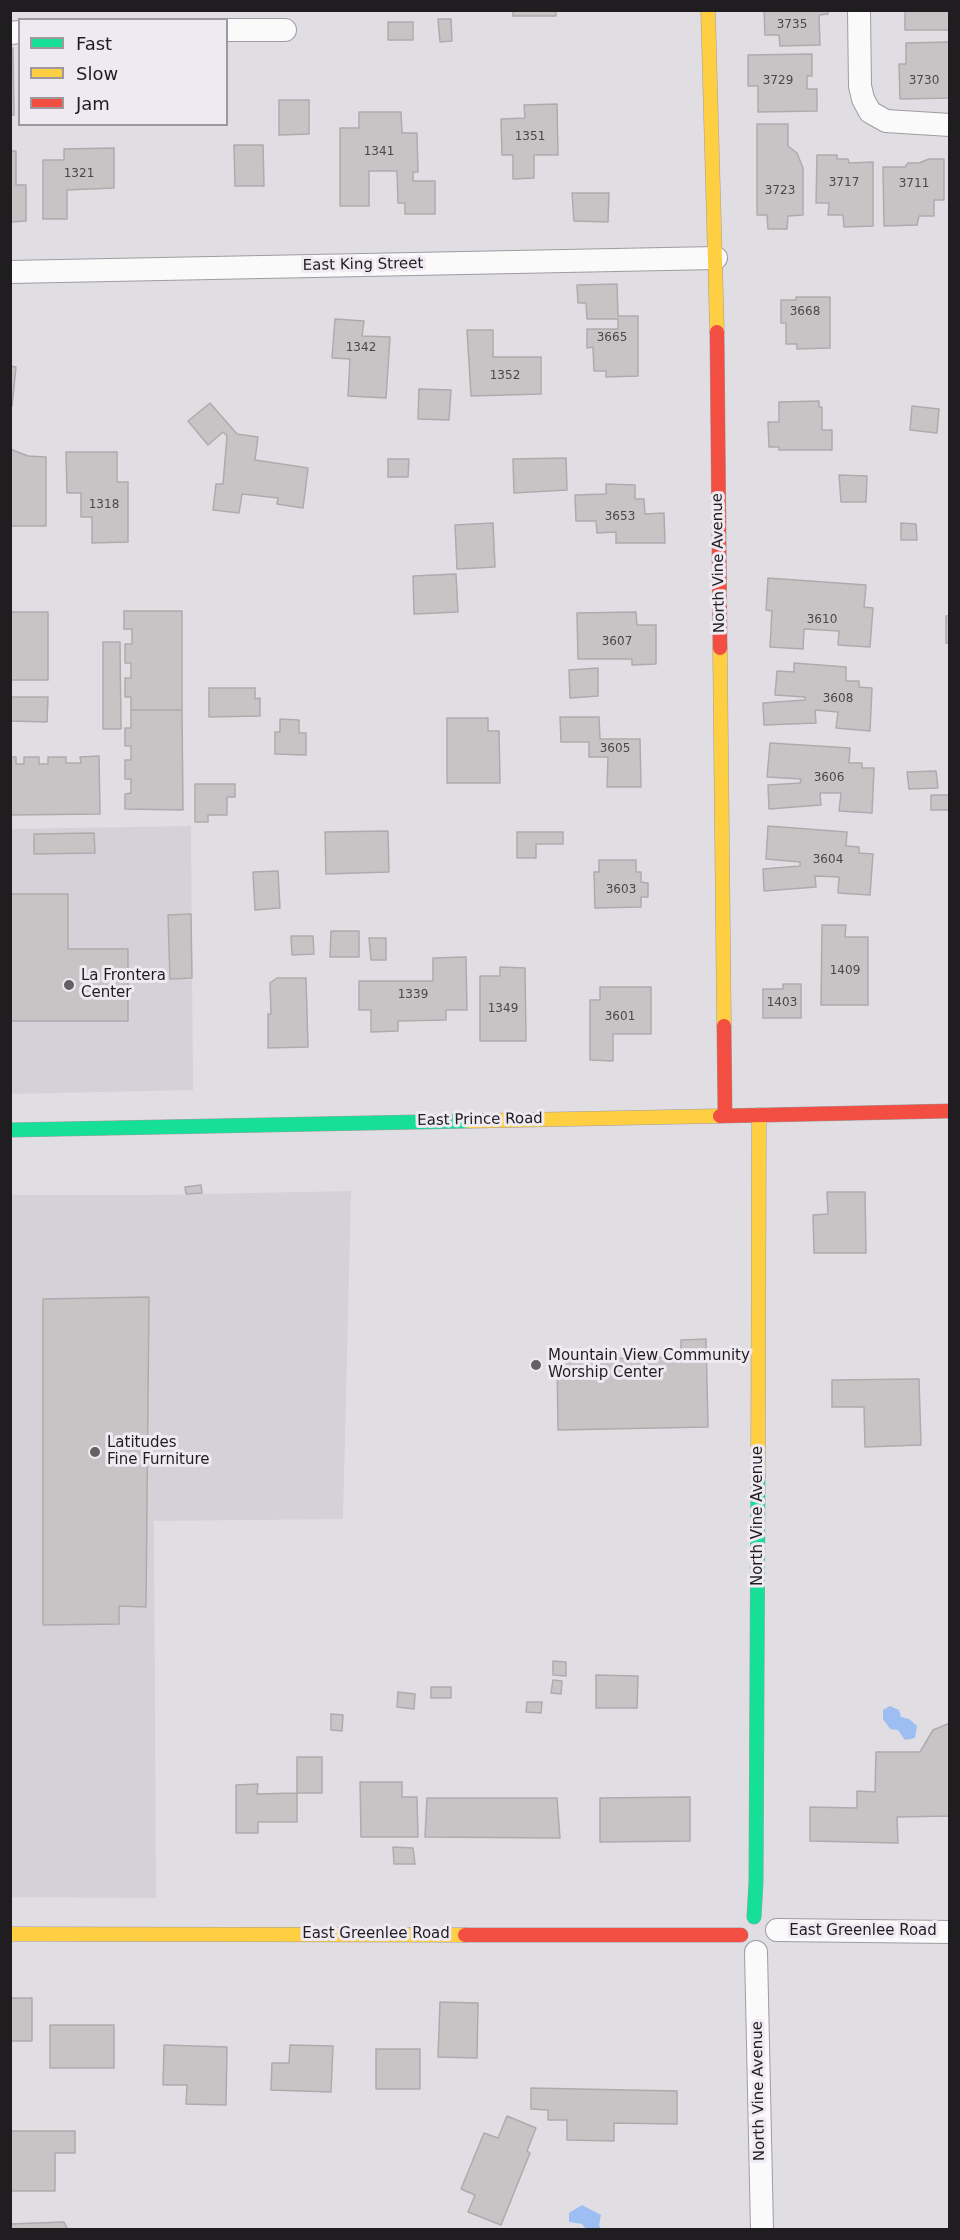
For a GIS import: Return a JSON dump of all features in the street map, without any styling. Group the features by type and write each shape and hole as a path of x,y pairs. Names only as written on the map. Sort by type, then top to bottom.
{"street":[{"name":"North Vine Avenue","path":"708,10 716,258 724,1115"},
{"path":"859,10 860,86 863,99 870,112 886,121 950,125"},
{"path":"228,30 285,30"},
{"name":"East King Street","path":"10,272 716,258"},
{"name":"East Prince Road","path":"10,1130 950,1111"},
{"name":"North Vine Avenue","path":"748,1926 756,1882 759,1114"},
{"path":"759,1916 770,1920 777,1930 776,1942 768,1950 756,1952 746,1947 748,1926 759,1916"},
{"name":"East Greenlee Road","path":"10,1934 748,1926"},
{"name":"East Greenlee Road","path":"777,1930 950,1932"},
{"name":"North Vine Avenue","path":"756,1952 762,2229"}],"shaded area":[{"path":"191,826 193,1090 11,1094 10,829"},
{"path":"351,1191 343,1519 154,1521 156,1898 11,1897 11,1195"}],"water":[{"path":"890,1706 899,1710 901,1717 909,1719 917,1726 915,1738 905,1740 898,1730 890,1729 883,1719 883,1710"},
{"path":"582,2205 601,2215 599,2225 601,2229 586,2229 582,2224 569,2222 569,2213"}],"building":[{"path":"513,10 556,10 556,16 513,16"},
{"path":"764,10 828,10 828,14 819,15 820,45 780,46 779,35 765,35"},
{"path":"905,10 950,10 950,30 905,30"},
{"path":"438,19 451,19 452,41 440,42"},
{"path":"388,22 413,22 413,40 388,40"},
{"path":"950,42 950,98 900,99 899,64 906,64 906,43"},
{"path":"10,48 13,48 14,115 10,115"},
{"path":"812,54 812,76 807,76 807,89 817,89 817,111 758,112 758,86 748,86 748,55"},
{"path":"279,100 309,100 309,134 279,135"},
{"path":"557,104 558,155 534,155 534,178 513,179 513,155 502,155 501,119 525,118 524,105"},
{"path":"359,112 401,112 402,133 417,133 418,172 413,172 413,181 435,181 435,214 405,214 405,203 398,203 397,171 369,171 369,206 340,206 340,128 359,128"},
{"path":"757,124 788,124 788,146 797,153 803,168 803,215 788,216 787,229 768,229 767,215 757,215"},
{"path":"234,145 263,145 264,186 235,186"},
{"path":"114,148 114,188 67,190 67,219 43,219 43,160 64,160 64,149"},
{"path":"10,151 16,151 16,185 26,185 26,221 10,222"},
{"path":"817,155 837,155 837,159 848,159 849,163 873,162 873,226 844,227 843,215 828,215 829,203 816,203"},
{"path":"929,159 944,159 944,200 934,200 934,216 919,216 917,225 884,226 883,167 905,167 908,163 919,163"},
{"path":"572,193 609,193 608,222 574,221"},
{"path":"617,284 618,316 638,316 638,376 606,377 606,371 594,371 593,347 587,348 587,329 618,329 618,319 587,319 586,303 578,303 577,285"},
{"path":"796,297 830,297 830,348 797,349 797,344 786,344 786,323 781,323 781,300 796,300"},
{"path":"335,319 364,321 362,336 390,337 386,398 348,396 350,359 332,358"},
{"path":"467,330 493,330 493,357 541,357 541,394 471,396"},
{"path":"10,366 16,367 12,406 10,406"},
{"path":"419,389 451,390 449,420 418,419"},
{"path":"819,401 819,407 822,407 822,430 832,430 832,450 779,450 779,447 769,447 768,422 779,422 779,402"},
{"path":"210,403 237,434 258,437 255,460 308,468 303,508 277,504 278,498 242,494 239,513 213,510 216,484 223,484 227,436 223,432 208,445 188,421"},
{"path":"912,406 939,409 937,433 910,430"},
{"path":"10,449 28,456 46,457 46,526 10,526"},
{"path":"66,452 117,452 117,482 128,482 128,542 92,543 92,517 81,517 81,493 67,493"},
{"path":"566,458 567,490 514,493 513,459"},
{"path":"388,459 409,459 408,477 388,477"},
{"path":"839,475 867,476 866,502 841,502"},
{"path":"606,484 635,485 635,499 644,499 645,514 664,513 665,543 616,543 616,532 597,533 596,521 576,521 575,495 606,494"},
{"path":"493,523 495,567 457,569 455,525"},
{"path":"901,523 916,524 917,540 901,540"},
{"path":"456,574 458,612 414,614 413,576"},
{"path":"768,578 866,585 864,607 873,608 870,647 838,645 839,631 804,629 803,649 770,647 772,611 766,610"},
{"path":"124,611 182,611 182,710 131,710 131,697 125,697 125,678 131,678 131,663 125,663 125,644 132,644 132,629 124,629"},
{"path":"10,612 48,612 48,680 10,680"},
{"path":"636,612 637,625 656,625 656,664 632,665 632,659 578,659 577,613"},
{"path":"946,616 950,616 950,643 946,643"},
{"path":"103,642 120,642 121,729 103,729"},
{"path":"794,663 846,667 846,681 859,681 859,687 872,688 870,731 836,728 838,712 815,710 816,723 764,725 763,703 805,700 805,697 775,695 777,671 794,672"},
{"path":"598,668 598,696 570,698 569,670"},
{"path":"209,688 255,688 255,699 260,698 260,716 209,717"},
{"path":"10,697 48,697 47,722 10,721"},
{"path":"131,710 182,710 183,810 125,809 125,794 131,793 131,779 125,779 125,760 131,760 131,746 125,746 125,728 131,728"},
{"path":"560,717 599,717 600,739 640,739 641,787 607,787 608,757 589,757 589,742 561,742"},
{"path":"447,718 488,718 488,731 499,731 500,783 447,783"},
{"path":"280,719 299,720 299,733 306,733 306,755 275,754 275,732 280,732"},
{"path":"770,743 850,748 849,763 862,763 862,768 874,768 872,813 839,811 841,793 820,793 821,805 769,809 768,785 800,783 801,779 767,777"},
{"path":"99,756 100,814 10,815 10,757 16,757 16,764 24,764 24,757 39,757 39,764 48,764 48,757 66,757 66,763 81,763 80,757"},
{"path":"936,771 938,788 909,789 907,772"},
{"path":"195,784 235,784 235,797 227,797 227,815 208,815 208,822 195,822"},
{"path":"931,795 950,795 950,810 931,810"},
{"path":"768,826 847,832 846,846 859,847 859,853 873,854 870,895 838,893 839,877 815,876 816,887 764,891 763,869 800,866 800,862 766,859"},
{"path":"388,831 389,872 326,874 325,832"},
{"path":"517,832 563,832 563,844 536,844 536,858 517,858"},
{"path":"94,833 95,853 34,854 34,834"},
{"path":"599,860 636,860 636,872 641,872 641,882 648,883 648,897 641,897 641,907 595,908 594,872 599,872"},
{"path":"278,871 280,908 255,910 253,872"},
{"name":"La Frontera Center","path":"10,894 68,894 68,949 128,949 128,1021 10,1021"},
{"path":"191,914 192,978 170,979 168,915"},
{"path":"822,925 846,925 845,937 868,937 868,1005 821,1005"},
{"path":"331,931 359,931 359,957 330,957"},
{"path":"291,936 313,936 314,954 292,955"},
{"path":"369,938 386,938 386,960 371,960"},
{"path":"466,957 467,1010 446,1010 446,1020 398,1021 398,1031 371,1032 371,1010 359,1010 359,981 433,981 433,958"},
{"path":"500,967 525,968 526,1041 480,1041 480,976 500,976"},
{"path":"277,978 306,978 308,1047 268,1048 268,1014 271,1014 270,983"},
{"path":"783,984 801,984 801,1018 763,1018 763,989 783,989"},
{"path":"600,987 651,987 651,1034 613,1034 613,1061 590,1060 590,1000 600,1000"},
{"path":"201,1185 202,1193 186,1194 185,1187"},
{"path":"827,1192 865,1192 866,1253 814,1253 813,1215 828,1214"},
{"name":"Latitudes Fine Furniture","path":"149,1297 146,1607 119,1606 119,1624 43,1625 43,1299"},
{"path":"706,1339 708,1427 558,1430 557,1360 681,1357 681,1340"},
{"path":"919,1379 921,1445 865,1447 864,1407 832,1407 832,1380"},
{"path":"553,1661 566,1662 566,1676 553,1675"},
{"path":"596,1675 638,1676 637,1708 596,1708"},
{"path":"553,1680 562,1681 561,1694 551,1693"},
{"path":"431,1687 451,1687 451,1698 431,1698"},
{"path":"398,1692 415,1694 414,1709 397,1707"},
{"path":"527,1702 542,1702 541,1713 526,1712"},
{"path":"331,1714 343,1715 342,1731 331,1730"},
{"path":"950,1723 950,1816 897,1817 898,1843 810,1841 810,1807 857,1808 857,1791 875,1792 876,1752 920,1752 933,1730"},
{"path":"297,1757 322,1757 322,1793 297,1793"},
{"path":"360,1782 402,1782 402,1797 417,1797 418,1837 361,1837"},
{"path":"258,1784 257,1794 297,1793 297,1822 258,1822 258,1833 236,1833 236,1785"},
{"path":"690,1797 690,1841 600,1842 600,1798"},
{"path":"427,1798 557,1798 560,1838 425,1837"},
{"path":"393,1847 413,1848 415,1864 394,1864"},
{"path":"10,1998 32,1998 32,2041 10,2041"},
{"path":"440,2002 478,2003 477,2058 438,2057"},
{"path":"50,2025 114,2025 114,2068 50,2068"},
{"path":"164,2045 227,2047 226,2105 186,2104 187,2085 163,2085"},
{"path":"290,2045 333,2046 331,2092 271,2090 272,2063 289,2063"},
{"path":"376,2049 420,2049 420,2089 376,2089"},
{"path":"531,2088 677,2091 677,2124 614,2123 614,2141 567,2140 567,2120 548,2120 548,2110 531,2109"},
{"path":"507,2116 536,2128 527,2151 530,2153 501,2225 468,2212 475,2195 461,2189 484,2133 498,2138"},
{"path":"10,2131 75,2131 75,2153 55,2153 55,2191 10,2191"},
{"path":"64,2222 68,2230 10,2230 10,2224"}],"traffic: fast":[{"path":"10,1130 469,1121"},
{"path":"754,1917 758,1475"}],"traffic: slow":[{"path":"708,10 717,332"},
{"path":"720,648 724,1026"},
{"path":"758,1475 759,1115"},
{"path":"469,1121 720,1116"},
{"path":"10,1934 465,1935"}],"traffic: jam":[{"path":"717,332 720,648"},
{"path":"724,1026 725,1115"},
{"path":"720,1116 950,1111"},
{"path":"465,1935 741,1935"}],"place":[{"name":"La Frontera Center","path":"69,985"},
{"name":"Mountain View Community Worship Center","path":"536,1365"},
{"name":"Latitudes Fine Furniture","path":"95,1452"}]}
